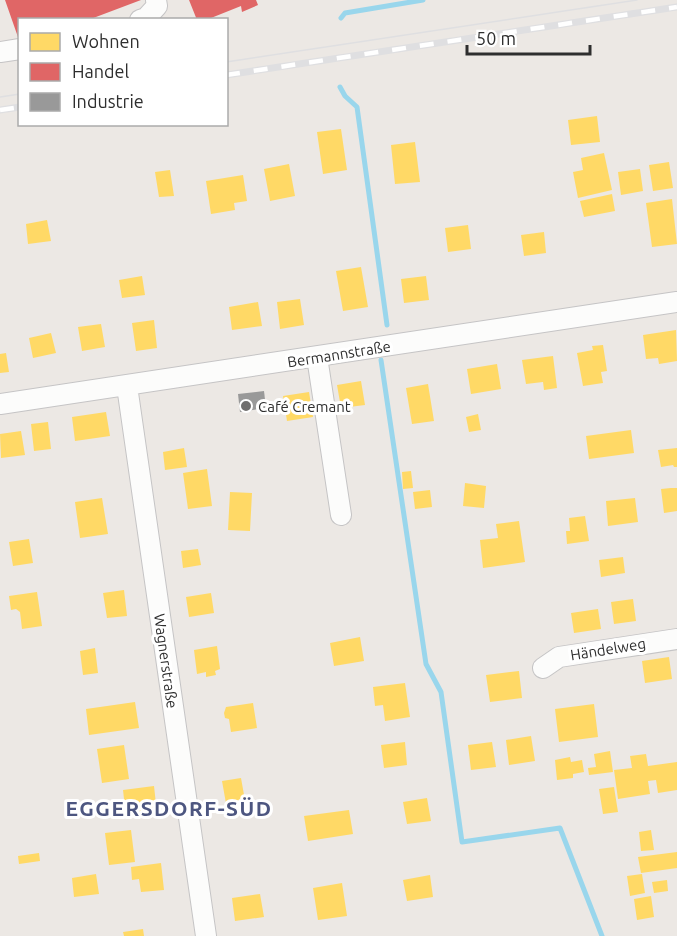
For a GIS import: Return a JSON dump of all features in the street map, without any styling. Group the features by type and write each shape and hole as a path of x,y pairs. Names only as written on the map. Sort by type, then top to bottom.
{"street":[{"path":"146,18 157,6 156,0"},
{"path":"0,52 18,50"},
{"name":"Bermannstraße","path":"0,404 677,302"},
{"path":"317,357 341,515"},
{"name":"Wagnerstraße","path":"127,386 206,936"},
{"name":"Händelweg","path":"543,668 559,657 677,639"}],"building: Wohnen":[{"path":"597,116 600,142 571,145 568,120"},
{"path":"341,129 347,170 323,174 317,132"},
{"path":"415,142 420,182 395,184 391,145"},
{"path":"604,153 612,190 578,198 573,172 583,170 581,158"},
{"path":"669,162 673,188 653,191 649,165"},
{"path":"289,164 295,196 270,201 264,169"},
{"path":"640,169 643,191 621,195 618,172"},
{"path":"170,170 174,196 159,197 155,172"},
{"path":"243,175 247,201 234,203 235,210 211,214 206,181"},
{"path":"612,194 615,211 584,217 580,201"},
{"path":"672,199 677,244 652,247 646,203"},
{"path":"47,220 51,241 28,244 26,224"},
{"path":"468,225 471,249 448,252 445,228"},
{"path":"544,232 546,253 524,256 521,235"},
{"path":"361,267 368,307 343,311 336,271"},
{"path":"142,276 145,295 122,298 119,280"},
{"path":"426,276 429,300 404,303 401,279"},
{"path":"300,299 304,325 280,329 277,302"},
{"path":"258,302 262,326 232,330 229,307"},
{"path":"154,320 157,348 136,351 132,323"},
{"path":"101,324 105,347 82,351 78,327"},
{"path":"676,330 677,361 659,364 658,358 646,359 643,335"},
{"path":"51,333 56,353 33,358 29,338"},
{"path":"603,345 607,371 601,372 603,383 583,386 577,353 593,350 592,346"},
{"path":"6,353 9,372 0,373 0,354"},
{"path":"553,356 557,388 544,390 543,382 526,384 522,360"},
{"path":"497,364 501,389 471,394 467,369"},
{"path":"361,381 365,405 341,408 337,385"},
{"path":"428,384 434,421 412,424 406,388"},
{"path":"309,392 313,417 287,421 283,396"},
{"path":"106,412 110,436 75,441 72,417"},
{"path":"478,414 481,430 469,432 466,417"},
{"path":"48,422 51,449 34,451 31,424"},
{"path":"631,430 634,453 589,459 586,436"},
{"path":"21,431 25,455 1,458 0,434"},
{"path":"184,448 187,467 165,470 163,452"},
{"path":"677,448 677,467 673,465 661,467 658,450"},
{"path":"207,469 212,506 188,509 183,473"},
{"path":"411,471 413,488 403,489 402,472"},
{"path":"465,483 486,486 484,508 463,506"},
{"path":"677,488 677,511 664,513 661,489"},
{"path":"430,490 432,507 415,509 413,492"},
{"path":"230,492 252,493 250,531 228,530"},
{"path":"102,498 108,534 80,538 75,502"},
{"path":"635,498 638,522 608,526 606,501"},
{"path":"585,516 589,541 567,544 566,531 570,531 569,518"},
{"path":"519,521 525,562 483,568 480,540 498,538 496,524"},
{"path":"29,539 33,563 13,566 9,542"},
{"path":"198,549 201,565 183,568 181,551"},
{"path":"623,557 625,573 601,577 599,560"},
{"path":"124,590 127,616 107,618 103,593"},
{"path":"37,592 42,626 22,629 20,612 16,609 11,610 9,596"},
{"path":"211,593 214,613 189,617 186,597"},
{"path":"633,599 636,621 614,624 611,602"},
{"path":"598,609 601,629 574,633 571,613"},
{"path":"360,637 364,661 334,666 330,643"},
{"path":"217,646 220,669 215,671 216,675 206,677 206,672 197,674 194,650"},
{"path":"95,648 98,673 83,675 80,651"},
{"path":"669,657 672,679 645,683 642,661"},
{"path":"519,671 522,698 490,702 486,675"},
{"path":"405,683 410,717 385,721 383,705 375,706 373,687"},
{"path":"135,702 139,728 89,735 86,709"},
{"path":"253,703 257,728 231,732 229,719 225,718 224,713 226,707"},
{"path":"594,704 598,737 559,742 555,709"},
{"path":"531,736 535,761 509,765 506,740"},
{"path":"405,742 407,765 384,768 381,745"},
{"path":"492,742 496,767 471,770 468,745"},
{"path":"124,745 129,779 102,783 97,749"},
{"path":"610,751 613,772 589,775 588,768 596,767 594,754"},
{"path":"646,754 648,766 677,762 677,790 658,793 656,780 648,781 650,794 618,799 614,770 632,768 630,756"},
{"path":"570,757 571,762 582,760 584,772 573,774 573,778 557,780 555,760"},
{"path":"241,778 246,806 227,809 222,781"},
{"path":"154,786 157,813 126,817 123,790"},
{"path":"614,787 618,812 603,814 599,789"},
{"path":"427,798 431,821 407,824 403,802"},
{"path":"349,810 353,834 308,841 304,816"},
{"path":"131,830 135,862 109,865 105,833"},
{"path":"651,830 654,850 641,851 639,832"},
{"path":"677,852 677,868 641,873 638,857"},
{"path":"39,853 40,861 19,864 18,856"},
{"path":"161,863 164,890 141,892 139,879 132,880 131,867"},
{"path":"96,874 99,894 74,897 72,878"},
{"path":"642,874 645,893 630,896 627,876"},
{"path":"430,875 433,897 407,901 403,880"},
{"path":"667,880 668,891 654,893 652,882"},
{"path":"342,883 347,916 318,920 313,888"},
{"path":"260,894 264,917 235,921 232,898"},
{"path":"651,896 654,917 637,920 634,899"},
{"path":"143,929 144,936 124,936 123,932"}],"building: Handel":[{"path":"5,0 141,0 93,18 18,18 18,37"},
{"path":"189,0 256,0 258,5 242,12 241,6 211,18 196,18"}],"building: Industrie":[{"path":"264,391 266,408 240,412 238,394"}],"waterway":[{"path":"341,18 345,13 423,0"},
{"path":"340,87 345,96 357,107 387,325"},
{"path":"381,360 426,664 441,692 462,842 560,828 602,936"}],"tram line":[{"path":"228,62 637,0"},
{"path":"0,97 18,94"}],"railway":[{"path":"228,75 677,7"},
{"path":"0,110 18,107"}],"place":[{"name":"Café Cremant","path":"246,406"}],"district":[{"name":"EGGERSDORF-SÜD","path":"169,808"}]}
